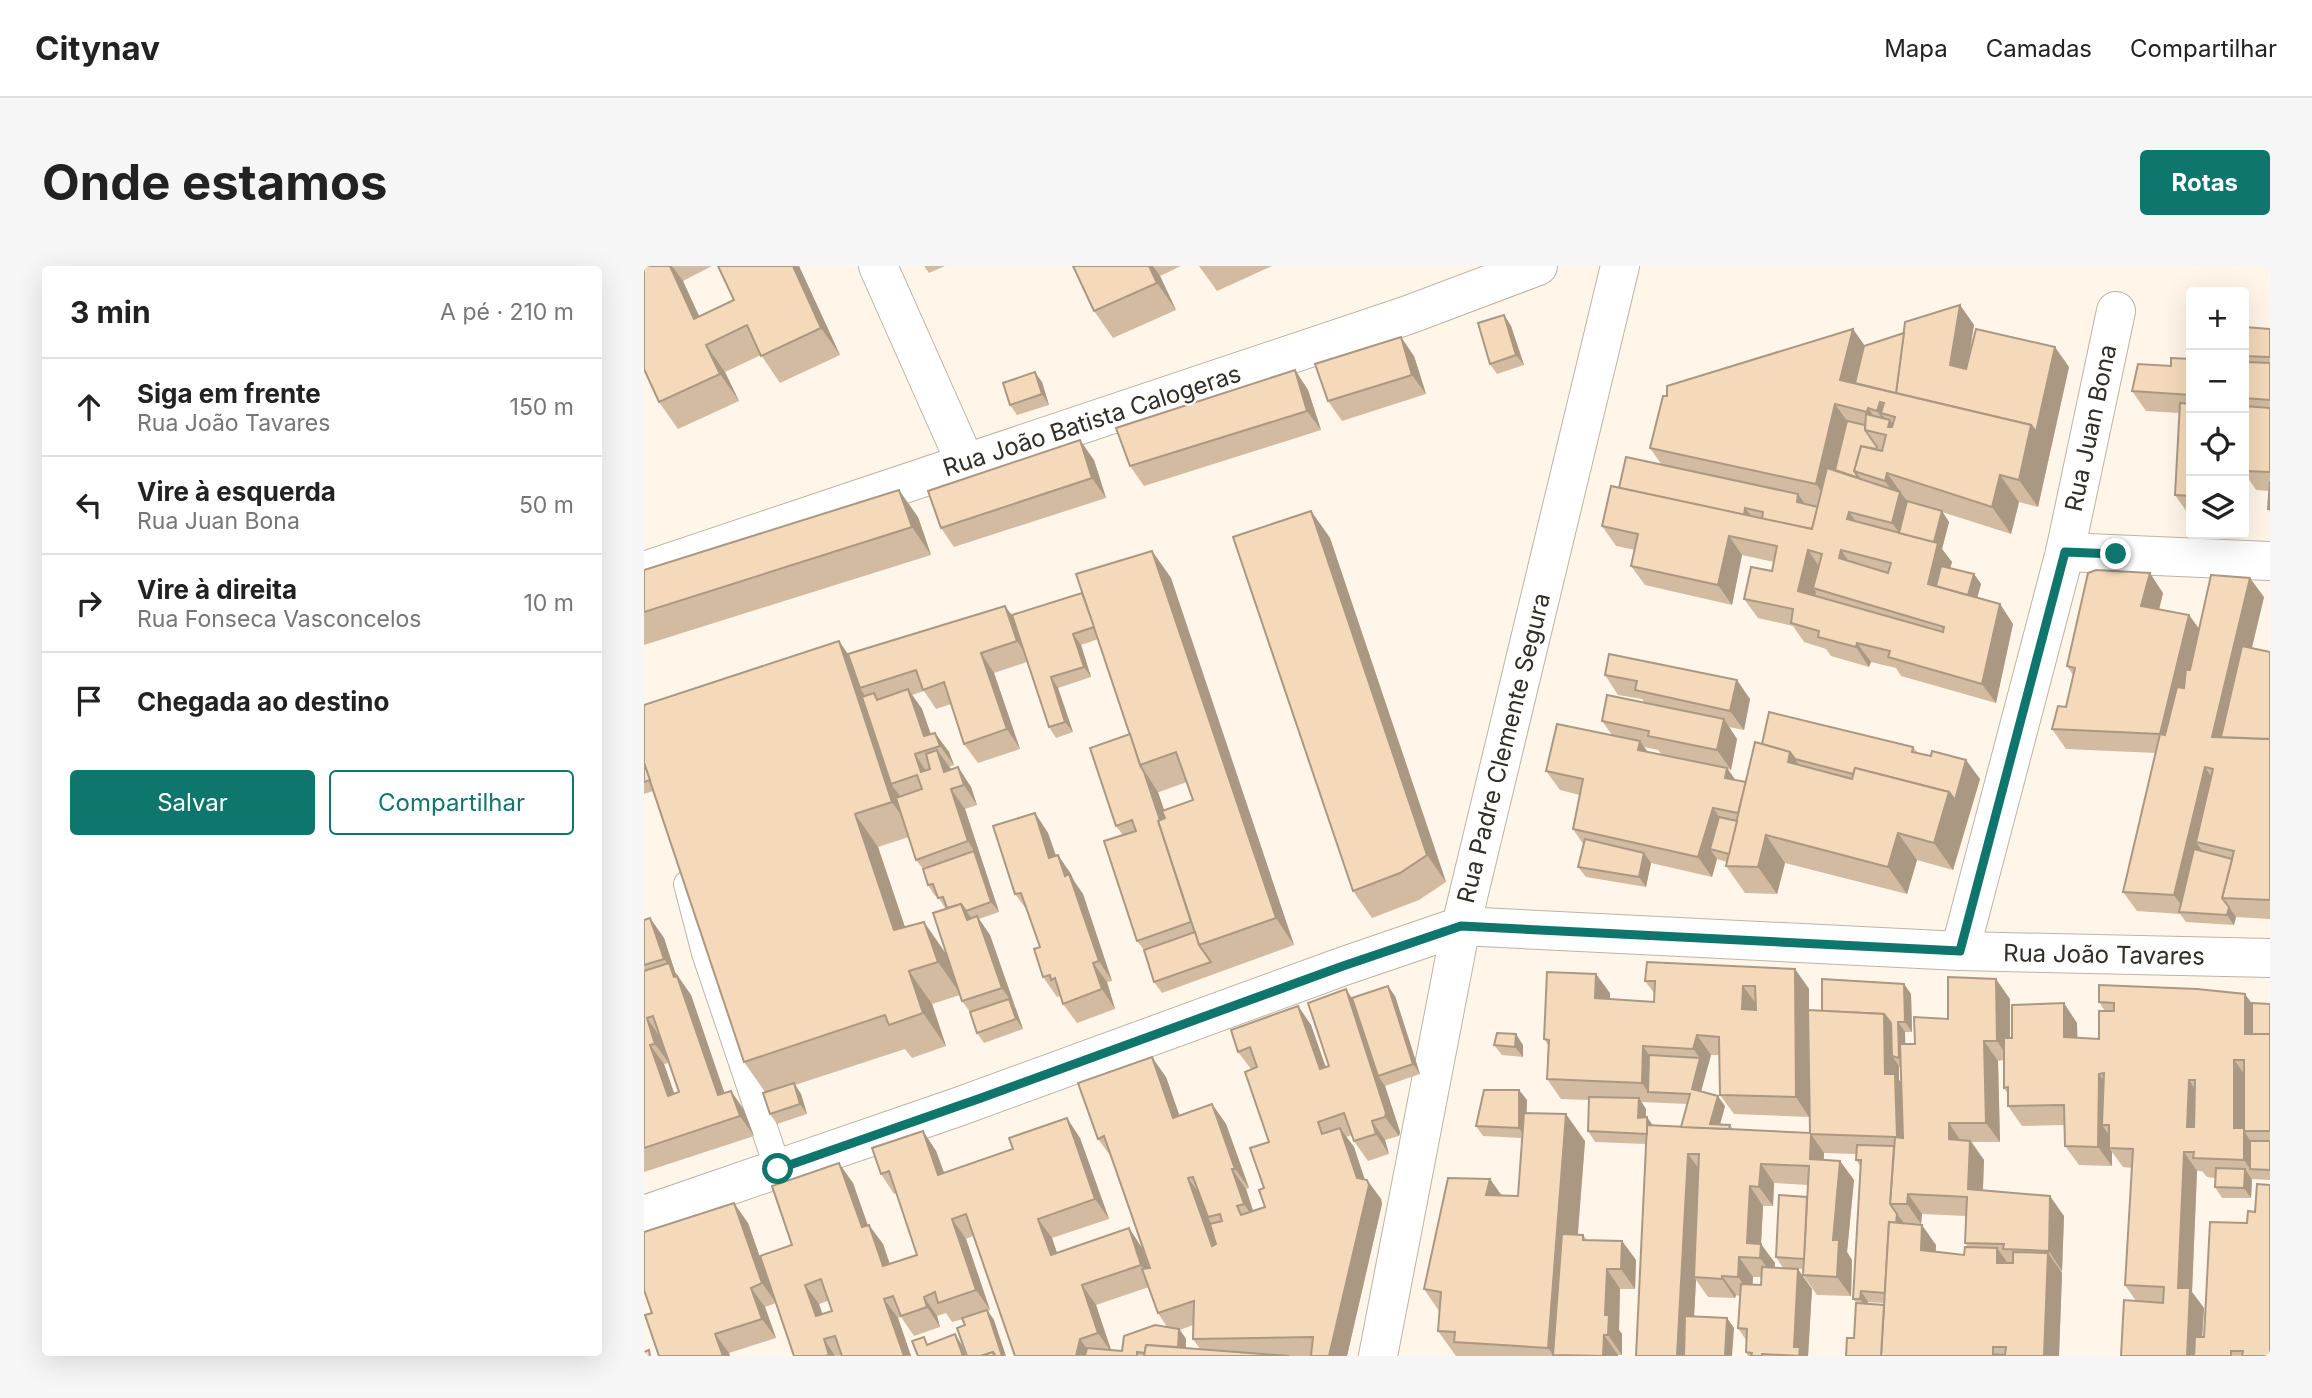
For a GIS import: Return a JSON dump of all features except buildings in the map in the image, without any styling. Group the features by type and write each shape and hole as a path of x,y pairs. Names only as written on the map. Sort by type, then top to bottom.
{"street":[{"path":"877,266 966,464"},
{"name":"Rua João Batista Calogeras","path":"644,571 1408,315 1538,266"},
{"name":"Rua Padre Clemente Segura","path":"1378,1356 1461,926 1620,266"},
{"name":"Rua Juan Bona","path":"1960,951 2065,552 2116,311"},
{"path":"2065,552 2270,561"},
{"name":"Rua João Tavares","path":"644,1215 1461,926 1960,951 2270,958"}],"lane":[{"path":"681,863 705,953 778,1169"}],"route":[{"path":"778,1169 1461,926 1960,951 2065,552 2116,554"}]}
